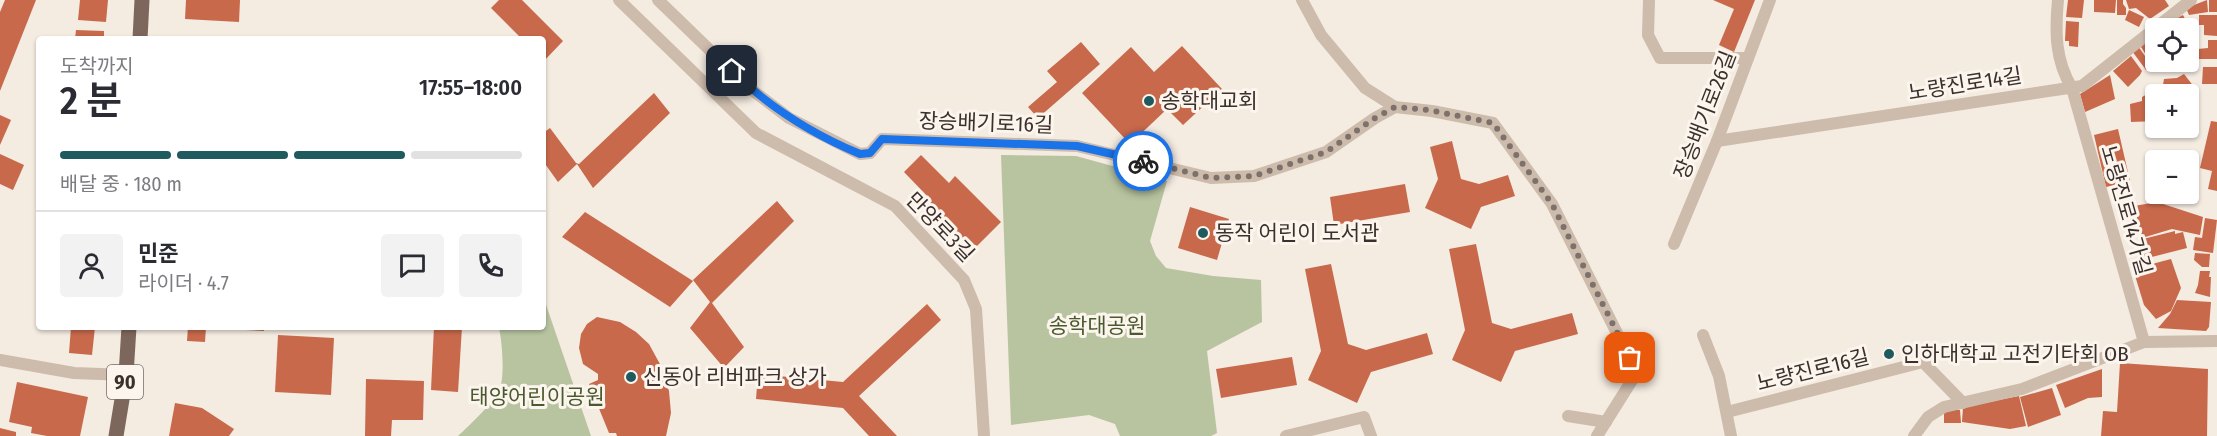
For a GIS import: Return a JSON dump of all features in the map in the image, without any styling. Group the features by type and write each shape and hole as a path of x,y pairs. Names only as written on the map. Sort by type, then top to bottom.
{"main road":[{"path":"140,36 142,0"},
{"name":"90","path":"116,436 126,375 129,330"}],"street":[{"name":"만양로3길","path":"619,0 756,133 895,206 964,280 976,309 984,436"},
{"name":"장승배기로16길","path":"658,0 748,87 772,106 789,118 860,154 870,153 882,139 1077,146 1211,178 1254,176 1326,152 1395,107"},
{"path":"1302,0 1321,35 1365,87 1395,107 1429,110 1493,123 1552,204 1630,358 1634,377 1598,436"},
{"path":"1649,0 1648,35 1660,58 1748,58"},
{"name":"장승배기로26길","path":"1674,244 1717,141 1770,0"},
{"name":"노량진로14가길","path":"2058,0 2055,33 2063,74 2072,88 2144,342"},
{"name":"노량진로14길","path":"1717,141 2082,86 2191,0"},
{"path":"1703,335 1719,376 1731,436"},
{"path":"1914,436 1928,417 1944,406 2022,389 2144,342 2217,341"},
{"path":"0,360 74,373 126,375"},
{"name":"노량진로16길","path":"1728,412 1923,362 1963,403"},
{"path":"1568,416 1606,422"},
{"path":"1286,436 1364,417 1371,436"}],"green space":[{"name":"송학대공원","path":"1001,155 1076,156 1167,181 1150,241 1156,256 1166,268 1213,276 1261,280 1262,322 1207,351 1217,433 1211,436 1120,436 1115,424 1089,415 1011,425"},
{"name":"태양어린이공원","path":"546,305 591,436 458,436 487,407 500,389 503,367 499,330 546,330"}],"building":[{"path":"5,0 36,0 0,91 0,12"},
{"path":"80,0 108,0 106,22 78,20"},
{"path":"186,0 240,0 239,22 185,19"},
{"path":"499,0 522,0 563,41 546,59 546,36 519,36 491,8"},
{"path":"1713,0 1755,0 1734,52 1719,45 1734,9"},
{"path":"2068,0 2084,0 2082,18 2066,17"},
{"path":"2094,0 2116,0 2115,13 2094,12"},
{"path":"2117,0 2123,0 2126,15 2117,15"},
{"path":"2126,0 2165,0 2169,6 2151,18 2136,8 2129,9"},
{"path":"2207,0 2208,12 2189,15 2186,8"},
{"path":"2209,0 2217,0 2217,12 2209,12"},
{"path":"2129,10 2144,17 2139,27 2125,20"},
{"path":"2199,15 2217,15 2217,36 2204,35 2204,25 2199,25"},
{"path":"2066,21 2079,22 2078,47 2069,46 2069,41 2065,41"},
{"path":"76,30 104,31 104,36 75,36"},
{"path":"2145,40 2145,53 2139,44"},
{"path":"2208,40 2217,40 2217,59 2199,59 2199,49 2208,48"},
{"path":"1081,42 1100,64 1038,118 1028,107 1057,82 1047,71"},
{"name":"송학대교회","path":"1182,46 1222,89 1183,125 1167,109 1130,144 1082,93 1131,47 1154,72"},
{"path":"2138,46 2145,56 2145,69 2132,51"},
{"path":"2131,56 2142,71 2128,87 2113,71"},
{"path":"2203,67 2217,67 2217,84 2202,84"},
{"path":"2184,74 2192,84 2163,84 2164,79 2177,78"},
{"path":"2110,75 2115,99 2085,112 2080,94"},
{"path":"654,93 670,113 593,188 577,164 558,182 546,165 546,131 550,128 579,164"},
{"path":"2145,95 2145,121 2131,122 2130,104 2142,101 2142,97"},
{"path":"0,115 11,120 0,145"},
{"path":"2211,121 2217,122 2217,191 2208,189 2212,171 2200,168"},
{"path":"2118,129 2130,181 2106,187 2094,135"},
{"path":"1452,141 1461,179 1479,184 1508,175 1515,196 1481,207 1471,229 1425,208 1438,179 1430,147"},
{"path":"0,154 24,165 13,190 0,184"},
{"path":"921,155 949,183 955,176 1001,222 974,249 929,205 932,201 904,172"},
{"path":"1405,184 1410,212 1334,225 1330,197"},
{"path":"777,201 794,221 712,303 744,347 724,368 690,328 710,302 693,280"},
{"path":"2163,204 2203,217 2200,235 2172,229 2142,238 2134,206"},
{"name":"동작 어린이 도서관","path":"1190,207 1229,219 1217,260 1178,248"},
{"path":"585,212 693,281 670,307 562,237"},
{"path":"2205,218 2217,220 2213,253 2193,250 2195,237 2202,238"},
{"path":"2175,231 2175,234 2183,232 2187,248 2144,259 2139,240"},
{"path":"1476,244 1492,323 1511,329 1572,313 1578,334 1515,351 1501,382 1452,360 1465,330 1449,249"},
{"path":"2195,253 2210,254 2209,267 2202,267 2194,260"},
{"path":"2171,259 2181,288 2171,311 2156,319 2144,305 2133,269"},
{"path":"1331,264 1348,344 1366,350 1427,333 1433,354 1371,372 1357,403 1308,380 1321,351 1305,269"},
{"path":"2200,271 2210,271 2210,297 2195,293"},
{"path":"2177,300 2211,302 2209,327 2206,331 2158,328 2170,314"},
{"path":"927,304 941,320 859,396 897,436 869,436 843,408 756,399 758,374 843,382"},
{"name":"신동아 리버파크 상가","path":"597,317 620,322 649,344 661,366 669,391 671,413 666,436 617,436 616,433 609,433 589,384 598,380 598,374 583,364 579,348 581,334 587,324"},
{"path":"71,330 95,330 92,355 69,353"},
{"path":"188,330 206,330 205,342 187,341"},
{"path":"434,330 462,330 458,392 431,390"},
{"path":"278,335 334,338 331,395 275,392"},
{"path":"1292,357 1297,385 1221,398 1216,369"},
{"path":"2120,363 2208,369 2207,436 2101,436 2103,411 2117,412"},
{"path":"2102,369 2102,397 2088,398 2065,408 2056,385"},
{"path":"366,379 424,381 423,420 392,420 391,436 365,436"},
{"path":"17,382 88,397 80,436 47,436 31,433 32,427 9,422"},
{"path":"2052,388 2061,415 2028,427 2020,397"},
{"path":"2019,396 2026,426 2010,429 1962,422 1963,407"},
{"path":"175,403 202,408 234,429 229,436 169,436"},
{"path":"1944,410 1960,410 1961,423 1944,423"},
{"path":"0,428 16,432 16,436 0,436"}],"way so far":[{"path":"1143,161 1211,178 1254,176 1326,152 1395,107 1429,110 1493,123 1552,204 1630,358"}],"place":[{"name":"송학대교회","path":"1149,101"},
{"name":"동작 어린이 도서관","path":"1203,233"},
{"name":"인하대학교 고전기타회 OB","path":"1889,354"},
{"name":"신동아 리버파크 상가","path":"631,377"}],"route":[{"path":"732,71 748,87 789,118 860,154 870,153 882,139 1077,146 1143,161"}]}
